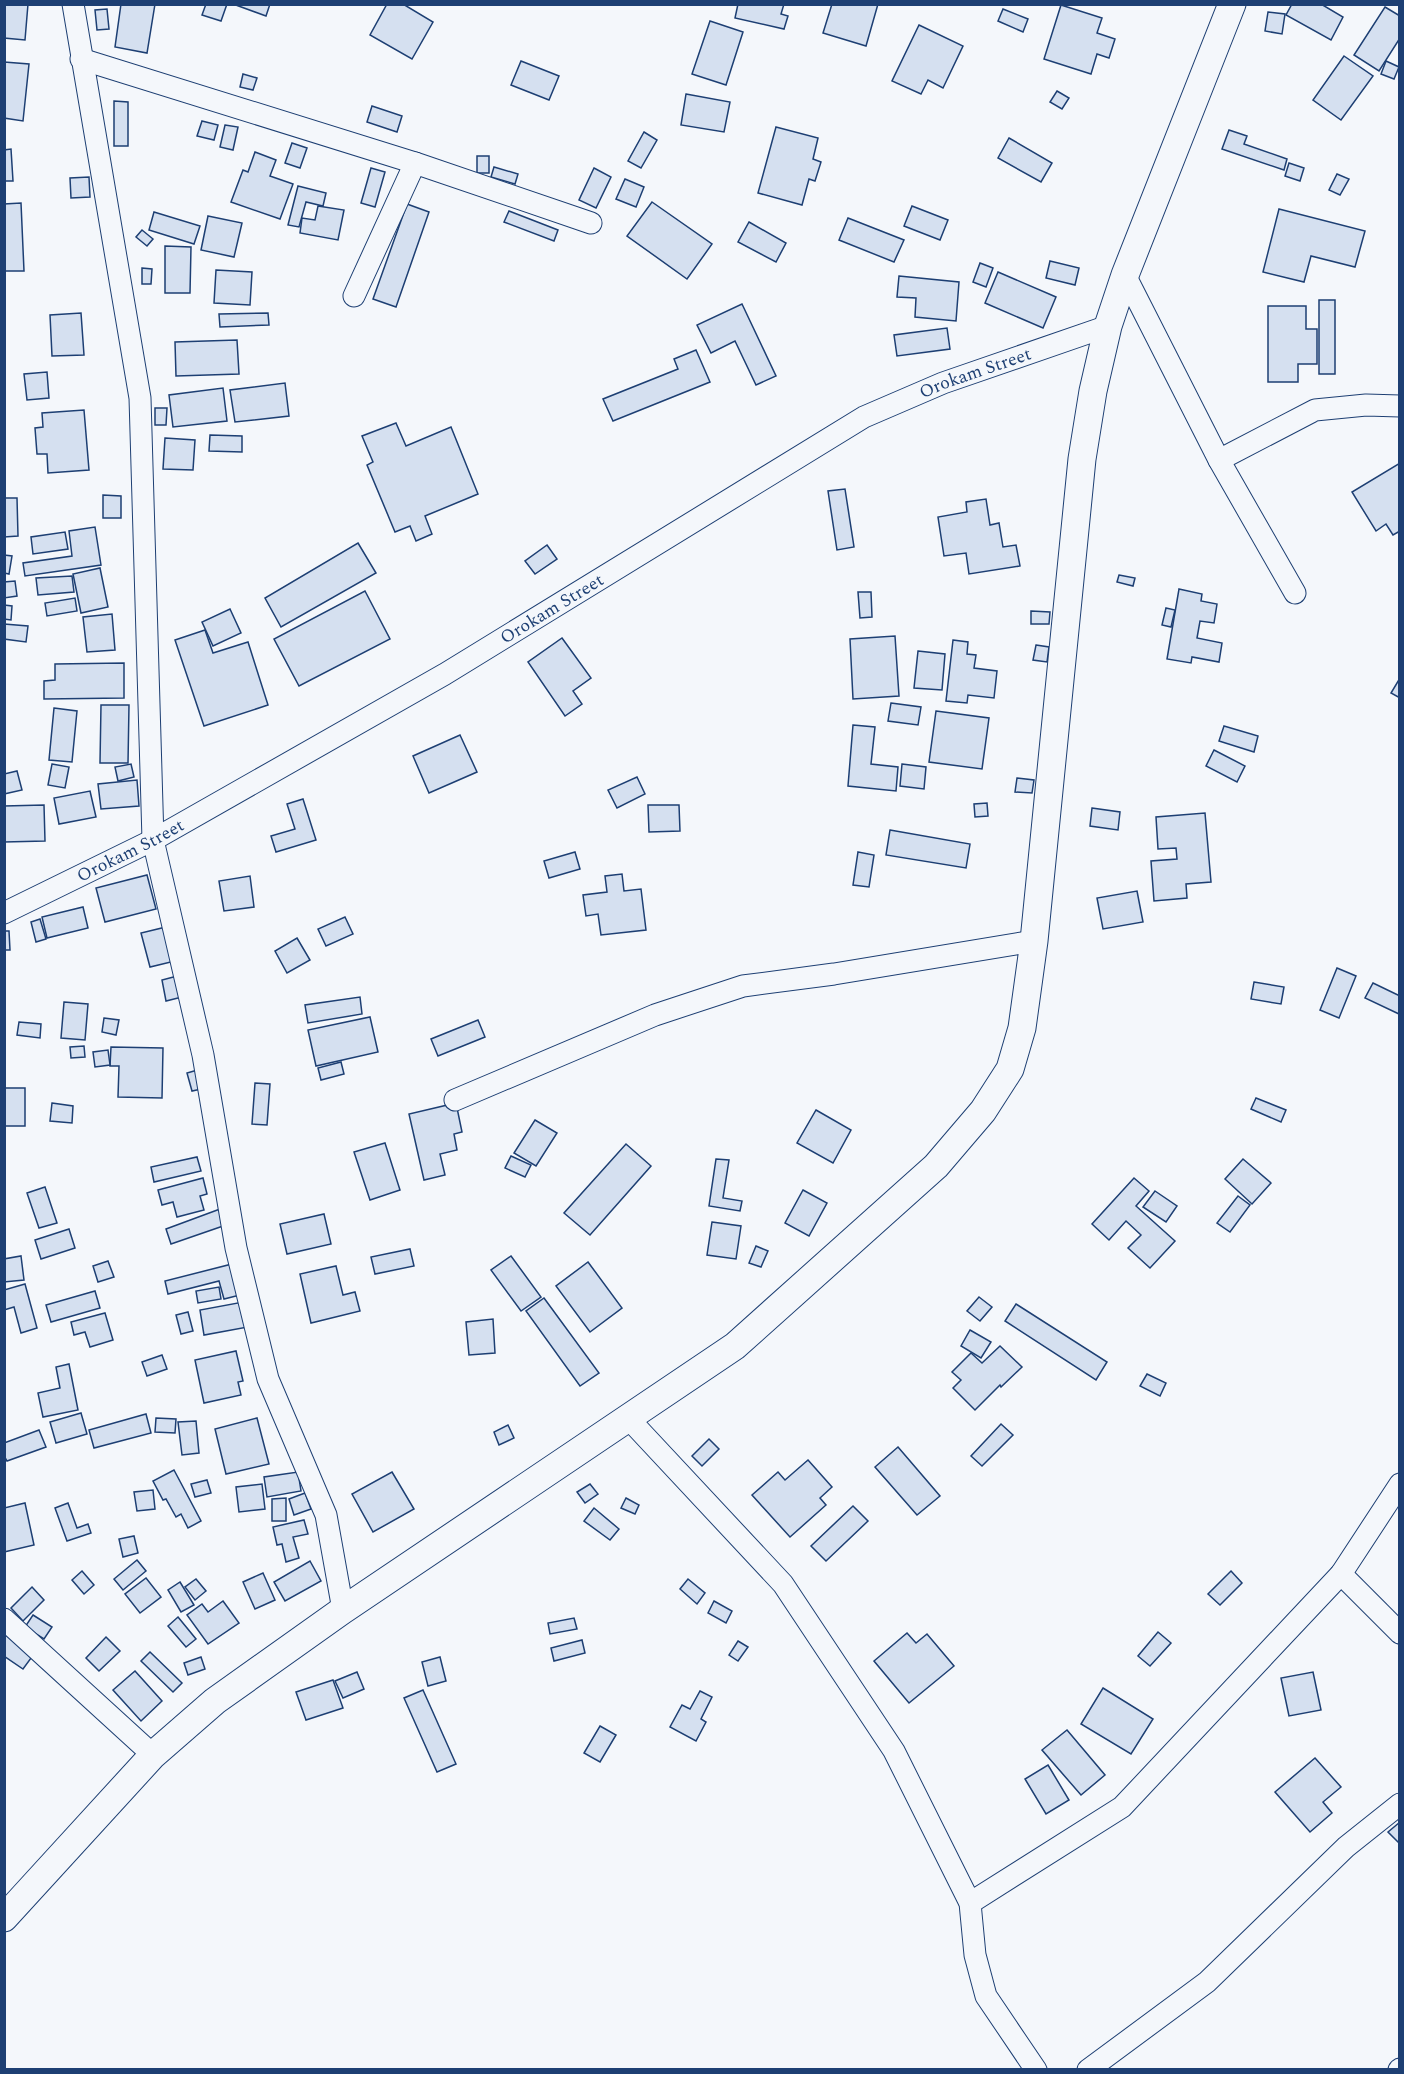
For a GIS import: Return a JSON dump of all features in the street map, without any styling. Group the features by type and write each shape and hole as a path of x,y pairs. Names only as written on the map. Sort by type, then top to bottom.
{"main road":[{"path":"4,1918 153,1755 215,1701 343,1610 735,1346 936,1166 982,1111 1010,1069 1022,1028 1034,941 1082,459 1093,391 1108,326 1125,275 1232,4"}],"street":[{"path":"73,4 140,398 153,840 203,1054 236,1248 265,1368 326,1515 343,1610"},
{"path":"81,59 415,163 591,223"},
{"path":"354,296 415,163"},
{"path":"1125,275 1219,460 1295,593"},
{"name":"Orokam Street","path":"4,913 153,840 446,674 864,417 944,383 1108,326"},
{"path":"1219,460 1315,410 1366,405 1400,406"},
{"path":"455,1100 655,1015 743,986 834,974 1034,941"},
{"path":"628,1418 783,1584 894,1751 970,1903 975,1955 986,1996 1036,2070"},
{"path":"970,1903 1122,1807 1341,1574 1400,1484"},
{"path":"1341,1574 1400,1633"},
{"path":"4,1619 153,1755"},
{"path":"1088,2070 1207,1982 1346,1848 1400,1804"}],"building":[{"path":"4,4 28,4 25,40 4,38"},
{"path":"121,4 155,4 147,53 115,47"},
{"path":"206,4 227,4 221,21 202,15"},
{"path":"233,4 270,4 266,16"},
{"path":"387,4 403,4 433,22 412,59 370,35"},
{"path":"738,4 784,4 781,14 788,16 784,29 735,18"},
{"path":"832,4 878,4 866,46 823,33"},
{"path":"1292,4 1321,4 1343,17 1331,40 1286,15"},
{"path":"1061,5 1102,18 1097,33 1115,39 1109,58 1097,54 1091,74 1044,59"},
{"path":"1385,7 1400,16 1400,38 1379,71 1354,55"},
{"path":"107,9 109,29 97,30 95,10"},
{"path":"1003,9 1028,19 1023,32 998,21"},
{"path":"1268,12 1285,14 1282,34 1265,31"},
{"path":"710,21 743,32 726,85 692,74"},
{"path":"919,25 963,46 943,88 928,80 921,94 892,81"},
{"path":"1344,56 1373,76 1341,120 1313,100"},
{"path":"521,61 559,76 549,100 511,85"},
{"path":"1386,61 1399,67 1394,79 1381,74"},
{"path":"4,62 29,64 23,121 4,118"},
{"path":"243,74 257,78 253,90 240,87"},
{"path":"1057,91 1069,98 1062,109 1050,102"},
{"path":"686,94 730,102 724,132 681,125"},
{"path":"114,101 128,102 128,146 114,146"},
{"path":"372,106 402,116 397,132 367,122"},
{"path":"202,121 218,125 214,140 197,136"},
{"path":"225,125 238,127 233,150 220,147"},
{"path":"776,127 818,138 813,159 821,162 815,181 809,179 802,205 758,193"},
{"path":"1229,130 1247,136 1244,144 1287,159 1284,170 1222,149"},
{"path":"644,132 657,140 641,168 628,161"},
{"path":"1009,138 1052,163 1041,182 998,158"},
{"path":"292,143 307,148 300,168 285,163"},
{"path":"11,149 13,181 4,181 4,150"},
{"path":"255,152 276,160 270,176 293,184 280,219 231,202 243,170 248,172"},
{"path":"477,156 489,156 489,173 477,173"},
{"path":"1289,163 1304,168 1300,181 1285,176"},
{"path":"494,167 518,174 515,184 491,177"},
{"path":"371,168 385,172 375,207 361,203"},
{"path":"594,168 611,177 596,208 579,200"},
{"path":"1337,174 1349,179 1340,195 1329,190"},
{"path":"89,177 90,197 71,198 70,178"},
{"path":"625,179 644,187 636,207 616,199"},
{"path":"298,186 326,193 323,206 306,202 299,227 288,225"},
{"path":"652,202 712,244 687,279 627,236"},
{"path":"21,203 24,271 4,271 4,204"},
{"path":"407,204 429,212 396,307 373,299"},
{"path":"318,206 344,210 338,240 300,233 302,218 315,220"},
{"path":"912,206 948,220 940,240 904,226"},
{"path":"1279,209 1365,231 1355,267 1311,256 1304,282 1263,272"},
{"path":"509,211 558,230 554,241 504,222"},
{"path":"154,212 200,226 194,244 149,230"},
{"path":"208,216 242,223 234,257 201,250"},
{"path":"848,218 904,240 894,262 839,240"},
{"path":"749,222 786,243 776,262 738,242"},
{"path":"142,230 153,239 147,246 136,237"},
{"path":"165,246 191,247 190,293 165,293"},
{"path":"1050,261 1079,268 1075,285 1046,278"},
{"path":"980,263 993,268 986,287 973,282"},
{"path":"142,268 152,269 151,284 142,284"},
{"path":"216,270 252,272 250,305 214,303"},
{"path":"998,272 1056,297 1043,328 985,303"},
{"path":"899,276 959,282 956,321 915,317 916,298 897,297"},
{"path":"1319,300 1335,300 1335,374 1319,374"},
{"path":"742,304 776,376 756,385 735,341 711,353 697,325"},
{"path":"1268,306 1306,306 1306,329 1317,329 1317,364 1298,364 1298,382 1268,382"},
{"path":"81,313 84,355 52,356 50,315"},
{"path":"268,313 269,325 220,327 219,314"},
{"path":"947,328 950,349 897,356 894,335"},
{"path":"237,340 239,374 176,376 175,342"},
{"path":"696,350 710,382 613,421 603,399 678,369 674,359"},
{"path":"47,372 49,398 27,400 24,374"},
{"path":"285,383 289,416 235,422 230,390"},
{"path":"223,388 227,421 173,427 169,395"},
{"path":"155,408 167,408 166,425 155,425"},
{"path":"84,410 89,470 48,473 47,454 37,454 35,428 43,427 42,413"},
{"path":"396,423 406,446 451,427 478,494 425,516 432,534 416,541 410,526 395,532 367,465 373,462 362,436"},
{"path":"210,435 242,436 242,452 209,451"},
{"path":"165,438 195,440 193,470 163,469"},
{"path":"1400,463 1400,531 1393,535 1386,524 1376,531 1352,492"},
{"path":"845,489 854,547 837,550 828,491"},
{"path":"103,495 121,496 121,518 103,518"},
{"path":"4,498 17,498 18,536 4,537"},
{"path":"986,499 990,525 999,523 1003,547 1016,545 1020,566 969,574 966,553 944,556 938,517 967,512 966,502"},
{"path":"95,527 101,565 25,576 23,563 72,556 69,531"},
{"path":"65,532 68,549 33,554 31,537"},
{"path":"358,543 376,573 281,627 265,598"},
{"path":"547,545 557,559 535,574 525,561"},
{"path":"4,555 12,556 9,574 4,573"},
{"path":"100,568 108,607 81,613 73,574"},
{"path":"1119,575 1135,578 1133,586 1117,582"},
{"path":"72,576 74,592 38,595 36,578"},
{"path":"15,581 17,596 4,598 4,582"},
{"path":"1179,589 1202,594 1201,601 1217,604 1214,623 1200,621 1197,638 1222,643 1219,662 1192,657 1191,663 1167,659"},
{"path":"365,591 390,639 299,686 274,639"},
{"path":"858,592 871,592 872,617 860,618"},
{"path":"75,598 77,611 47,616 45,603"},
{"path":"4,605 12,606 11,620 4,619"},
{"path":"1166,608 1175,610 1171,627 1162,625"},
{"path":"230,609 241,633 213,646 202,622"},
{"path":"1031,611 1050,612 1049,624 1031,624"},
{"path":"112,614 115,650 87,652 83,617"},
{"path":"4,624 28,626 26,642 4,639"},
{"path":"205,630 213,653 248,642 268,705 204,726 175,640"},
{"path":"895,636 899,696 853,699 850,639"},
{"path":"562,638 591,678 573,691 582,704 565,716 528,662"},
{"path":"953,640 968,642 967,654 976,655 974,668 997,671 994,698 968,695 967,703 946,701"},
{"path":"1036,645 1049,647 1047,662 1033,660"},
{"path":"918,651 945,654 942,690 914,688"},
{"path":"124,663 124,698 44,699 44,681 55,680 55,664"},
{"path":"1400,678 1400,698 1391,693"},
{"path":"891,703 921,707 918,725 888,721"},
{"path":"101,705 129,705 128,763 100,763"},
{"path":"54,708 77,711 72,762 49,760"},
{"path":"936,711 989,718 982,769 929,762"},
{"path":"853,725 875,727 871,764 898,767 896,791 848,786"},
{"path":"1224,726 1258,736 1254,752 1219,741"},
{"path":"460,735 477,772 429,793 413,756"},
{"path":"1214,750 1245,766 1237,782 1206,766"},
{"path":"52,764 69,767 65,788 48,785"},
{"path":"131,764 134,777 118,781 115,767"},
{"path":"902,764 926,767 924,789 900,786"},
{"path":"17,771 22,790 4,794 4,774"},
{"path":"637,777 645,794 617,808 608,790"},
{"path":"1017,778 1034,780 1032,793 1015,792"},
{"path":"137,780 139,806 101,809 98,784"},
{"path":"90,791 96,817 59,824 54,798"},
{"path":"303,799 316,840 276,852 271,836 295,829 287,804"},
{"path":"987,803 988,816 975,817 974,804"},
{"path":"44,805 45,841 4,842 4,806"},
{"path":"648,805 679,805 680,831 649,832"},
{"path":"1092,808 1120,812 1118,830 1090,826"},
{"path":"1205,813 1211,882 1186,884 1187,898 1154,901 1151,861 1177,859 1176,848 1158,849 1156,817"},
{"path":"890,830 970,844 966,868 886,855"},
{"path":"575,852 580,869 549,878 544,861"},
{"path":"858,852 874,855 869,887 853,885"},
{"path":"622,874 624,891 641,889 646,930 601,935 598,914 586,916 583,895 607,892 605,876"},
{"path":"147,875 156,909 105,922 96,888"},
{"path":"250,876 254,907 224,911 219,881"},
{"path":"1137,891 1143,922 1103,929 1097,898"},
{"path":"83,907 88,928 47,938 42,917"},
{"path":"345,917 353,934 326,946 318,929"},
{"path":"40,919 46,939 36,942 31,922"},
{"path":"166,927 175,961 150,967 141,933"},
{"path":"4,931 9,931 10,950 4,950"},
{"path":"297,938 310,960 287,973 275,951"},
{"path":"1337,968 1356,976 1339,1018 1320,1010"},
{"path":"181,975 186,996 166,1001 162,980"},
{"path":"1254,982 1284,987 1281,1004 1251,999"},
{"path":"1373,983 1400,996 1399,1014 1365,998"},
{"path":"360,997 362,1014 308,1023 305,1005"},
{"path":"64,1002 88,1004 85,1040 61,1038"},
{"path":"370,1017 378,1052 316,1066 308,1030"},
{"path":"104,1018 119,1020 116,1035 102,1032"},
{"path":"478,1020 485,1037 438,1056 431,1039"},
{"path":"19,1022 41,1024 40,1038 17,1035"},
{"path":"84,1046 85,1057 71,1058 70,1047"},
{"path":"111,1047 163,1048 162,1098 118,1097 119,1066 110,1066"},
{"path":"108,1050 110,1065 95,1067 93,1052"},
{"path":"341,1062 344,1074 321,1080 318,1068"},
{"path":"201,1069 206,1088 192,1091 187,1073"},
{"path":"255,1083 270,1084 267,1125 252,1124"},
{"path":"4,1088 25,1088 25,1126 4,1126"},
{"path":"1256,1098 1286,1110 1281,1122 1251,1109"},
{"path":"52,1103 73,1106 72,1123 50,1121"},
{"path":"456,1103 462,1132 454,1134 457,1150 440,1154 445,1175 424,1180 409,1114"},
{"path":"816,1110 851,1130 833,1163 797,1143"},
{"path":"535,1120 557,1133 536,1166 514,1153"},
{"path":"385,1143 400,1190 370,1200 354,1152"},
{"path":"626,1144 651,1166 590,1235 564,1213"},
{"path":"511,1156 531,1165 525,1177 505,1168"},
{"path":"197,1157 201,1171 154,1182 151,1167"},
{"path":"716,1159 729,1160 723,1198 742,1201 740,1211 709,1206"},
{"path":"1243,1159 1271,1183 1252,1204 1225,1179"},
{"path":"203,1178 207,1194 200,1196 204,1210 177,1217 173,1202 162,1205 158,1190"},
{"path":"1134,1178 1149,1191 1136,1206 1175,1241 1150,1268 1128,1248 1141,1235 1126,1221 1109,1240 1092,1224"},
{"path":"45,1187 57,1223 39,1228 27,1193"},
{"path":"803,1190 827,1203 809,1236 785,1223"},
{"path":"1155,1191 1177,1206 1166,1222 1143,1207"},
{"path":"1238,1196 1250,1205 1230,1232 1217,1223"},
{"path":"220,1209 226,1225 171,1244 166,1229"},
{"path":"324,1214 331,1244 287,1254 280,1224"},
{"path":"712,1222 741,1226 736,1259 707,1255"},
{"path":"69,1229 75,1248 41,1259 35,1240"},
{"path":"756,1246 768,1251 761,1267 749,1263"},
{"path":"410,1249 414,1266 375,1274 371,1257"},
{"path":"21,1256 24,1280 4,1282 4,1259"},
{"path":"511,1256 541,1297 521,1311 491,1270"},
{"path":"108,1261 114,1277 98,1282 93,1266"},
{"path":"588,1262 622,1308 590,1332 556,1286"},
{"path":"232,1264 240,1295 224,1299 219,1281 168,1294 165,1281"},
{"path":"336,1266 343,1295 355,1292 360,1311 311,1323 300,1274"},
{"path":"25,1284 37,1328 21,1333 14,1307 4,1310 4,1290"},
{"path":"219,1287 221,1299 198,1303 196,1291"},
{"path":"95,1291 100,1308 51,1322 46,1305"},
{"path":"979,1297 992,1307 980,1321 967,1311"},
{"path":"544,1298 599,1373 580,1386 526,1311"},
{"path":"243,1302 248,1327 204,1335 200,1310"},
{"path":"1016,1304 1107,1362 1096,1380 1005,1321"},
{"path":"188,1312 193,1331 181,1334 176,1315"},
{"path":"105,1313 113,1340 90,1347 85,1332 74,1335 71,1322"},
{"path":"493,1319 495,1353 469,1355 466,1322"},
{"path":"970,1330 991,1342 981,1358 961,1346"},
{"path":"1000,1346 1022,1367 975,1410 953,1388 961,1380 952,1372 971,1353 982,1363"},
{"path":"236,1351 243,1381 238,1382 241,1395 204,1403 195,1360"},
{"path":"162,1355 167,1369 147,1376 142,1362"},
{"path":"69,1364 78,1410 43,1417 38,1393 60,1388 56,1367"},
{"path":"1147,1374 1166,1383 1160,1396 1140,1386"},
{"path":"81,1413 87,1434 56,1443 50,1422"},
{"path":"146,1414 151,1433 94,1448 89,1430"},
{"path":"156,1418 176,1419 175,1433 155,1432"},
{"path":"257,1418 269,1464 226,1474 215,1429"},
{"path":"196,1421 199,1453 182,1455 178,1422"},
{"path":"1001,1424 1013,1435 982,1466 971,1456"},
{"path":"508,1425 514,1438 499,1445 494,1432"},
{"path":"39,1430 46,1447 7,1461 4,1456 4,1443"},
{"path":"709,1439 719,1449 702,1466 692,1456"},
{"path":"898,1447 940,1496 917,1515 875,1467"},
{"path":"808,1460 832,1487 820,1498 826,1505 790,1537 752,1495 778,1472 785,1480"},
{"path":"174,1470 201,1521 188,1528 181,1514 176,1517 166,1499 163,1500 153,1481"},
{"path":"298,1472 301,1491 267,1497 264,1477"},
{"path":"392,1472 414,1509 373,1532 352,1494"},
{"path":"207,1480 211,1493 195,1497 191,1484"},
{"path":"262,1484 265,1509 239,1512 236,1487"},
{"path":"590,1484 598,1494 585,1503 577,1492"},
{"path":"153,1490 155,1509 137,1511 134,1492"},
{"path":"305,1493 311,1509 294,1515 289,1499"},
{"path":"286,1498 286,1521 272,1521 272,1499"},
{"path":"626,1498 639,1505 635,1514 621,1508"},
{"path":"25,1503 34,1545 4,1552 4,1508"},
{"path":"68,1503 77,1528 88,1524 91,1533 67,1541 55,1508"},
{"path":"853,1506 868,1521 826,1561 811,1546"},
{"path":"594,1508 619,1529 610,1540 584,1521"},
{"path":"304,1520 308,1534 293,1537 299,1558 286,1562 282,1544 277,1545 273,1527"},
{"path":"134,1536 138,1553 123,1557 119,1539"},
{"path":"137,1560 146,1571 123,1590 114,1579"},
{"path":"310,1561 321,1581 285,1601 274,1582"},
{"path":"82,1571 94,1585 84,1594 72,1580"},
{"path":"1231,1571 1242,1583 1220,1605 1208,1594"},
{"path":"263,1573 275,1600 255,1609 243,1582"},
{"path":"146,1578 161,1597 140,1613 125,1594"},
{"path":"196,1579 206,1591 195,1600 185,1587"},
{"path":"688,1579 705,1593 697,1604 680,1589"},
{"path":"180,1582 194,1605 181,1612 168,1590"},
{"path":"32,1587 44,1600 23,1621 11,1608"},
{"path":"223,1601 239,1623 208,1644 187,1615 202,1604 208,1612"},
{"path":"714,1601 732,1611 726,1623 708,1613"},
{"path":"33,1615 52,1627 44,1639 25,1627"},
{"path":"178,1617 196,1639 186,1647 168,1626"},
{"path":"574,1618 577,1629 550,1634 548,1623"},
{"path":"1158,1632 1171,1643 1150,1666 1138,1656"},
{"path":"907,1633 916,1643 927,1634 954,1666 909,1703 874,1661"},
{"path":"4,1634 34,1654 23,1669 4,1656"},
{"path":"106,1637 120,1651 99,1671 86,1658"},
{"path":"582,1640 585,1653 554,1661 551,1648"},
{"path":"738,1641 748,1647 738,1661 729,1655"},
{"path":"150,1652 182,1683 173,1692 141,1661"},
{"path":"201,1657 205,1669 188,1675 184,1663"},
{"path":"440,1657 446,1681 428,1686 422,1662"},
{"path":"135,1671 162,1701 141,1721 113,1690"},
{"path":"357,1672 364,1689 343,1698 335,1681"},
{"path":"1313,1672 1321,1710 1289,1716 1281,1678"},
{"path":"333,1680 343,1708 306,1720 296,1692"},
{"path":"1103,1688 1153,1719 1131,1754 1081,1724"},
{"path":"423,1690 456,1764 437,1772 404,1698"},
{"path":"700,1691 712,1697 701,1719 706,1722 696,1741 670,1727 682,1705 690,1709"},
{"path":"600,1726 616,1735 600,1762 584,1753"},
{"path":"1067,1730 1105,1775 1081,1795 1042,1750"},
{"path":"1315,1758 1341,1787 1323,1802 1332,1813 1310,1832 1275,1792"},
{"path":"1048,1765 1069,1800 1046,1814 1025,1779"},
{"path":"1400,1822 1400,1844 1388,1832"}]}
